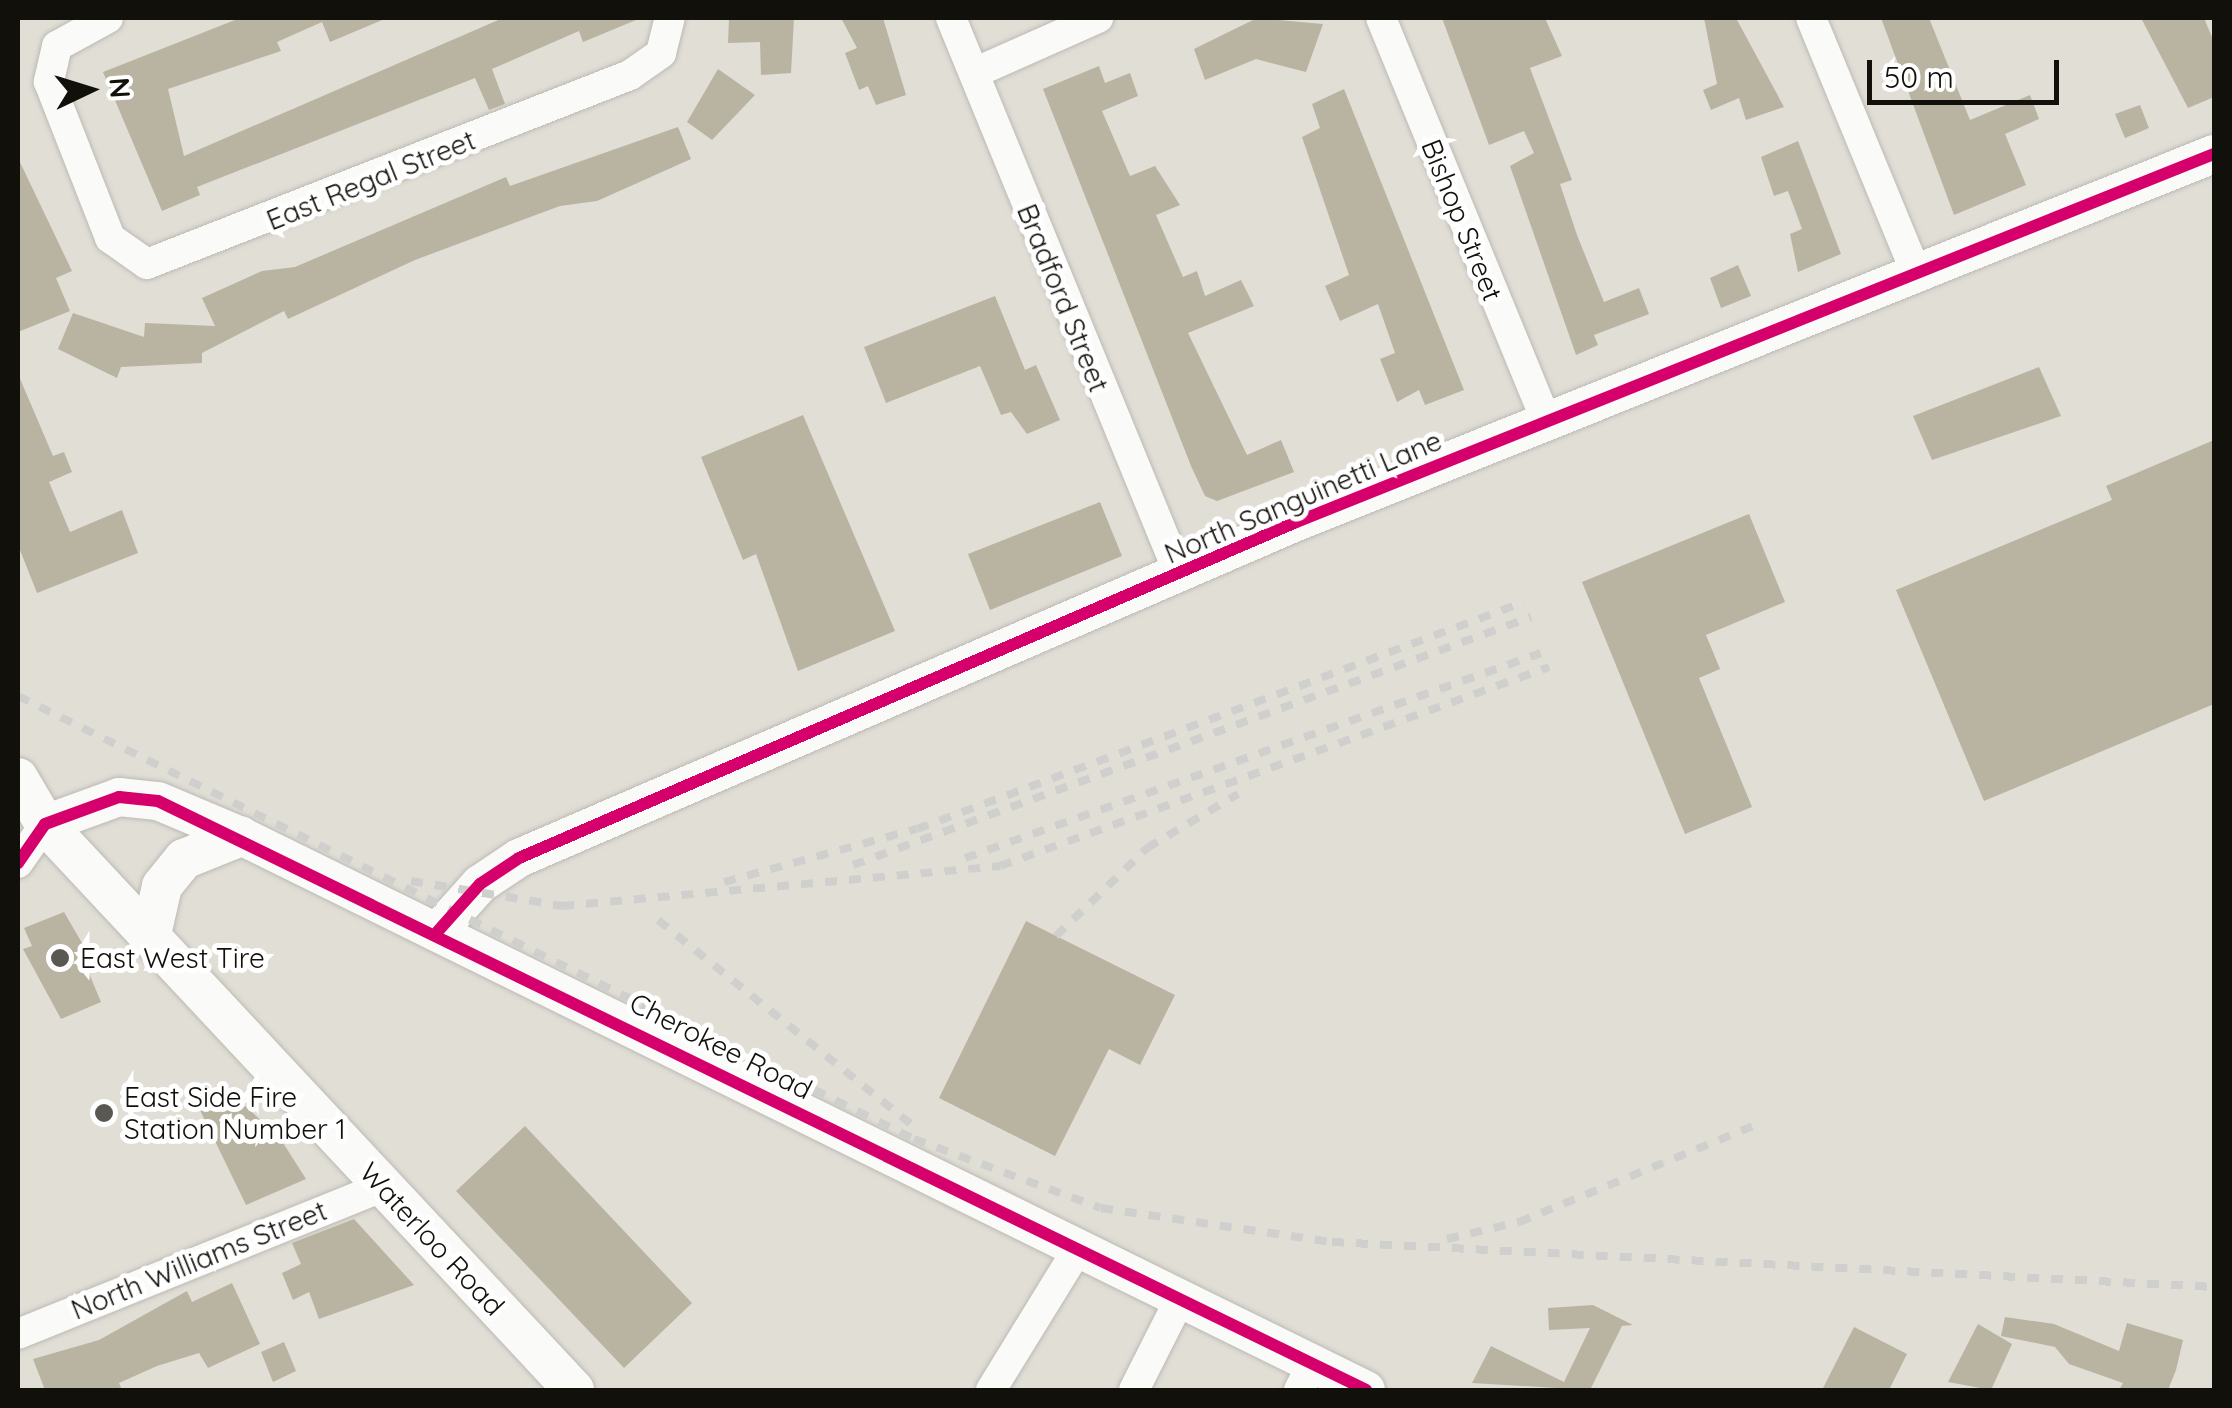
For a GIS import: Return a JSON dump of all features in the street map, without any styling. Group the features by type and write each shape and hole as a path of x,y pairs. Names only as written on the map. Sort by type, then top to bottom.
{"main road":[{"name":"Waterloo Road","path":"18,778 32,820 152,930 382,1187 574,1390"},
{"path":"152,930 162,886 184,859 241,836"}],"street":[{"name":"East Regal Street","path":"108,18 56,46 48,70 84,174 122,253 162,264 630,75 661,54 670,18"},
{"name":"Bradford Street","path":"951,18 1180,576"},
{"path":"974,73 1098,18"},
{"name":"Bishop Street","path":"1381,18 1546,421"},
{"path":"1811,18 1916,274"},
{"name":"North Sanguinetti Lane","path":"438,930 480,884 519,858 1546,421 2214,154"},
{"name":"Cherokee Road","path":"32,820 119,797 158,801 241,836 438,930 1179,1301 1306,1377 1366,1390"},
{"path":"18,863 32,820"},
{"name":"North Williams Street","path":"18,1334 382,1187"},
{"path":"991,1390 1076,1252"},
{"path":"1134,1390 1179,1301"}],"building":[{"path":"240,18 387,18 330,42 322,22 277,42 281,51 168,89 184,156 503,18 641,18 583,42 579,31 492,69 505,104 489,110 475,78 197,187 200,195 162,211 103,72"},
{"path":"729,18 794,18 791,73 761,75 760,42 728,43"},
{"path":"841,18 883,18 906,95 876,105 868,86 859,90 845,53 857,48"},
{"path":"1257,18 1323,24 1306,72 1256,59 1205,80 1194,49"},
{"path":"1442,18 1545,18 1562,56 1530,68 1572,180 1560,184 1577,235 1604,302 1639,288 1649,314 1594,335 1598,345 1576,355 1510,166 1534,153 1524,131 1489,145"},
{"path":"1704,18 1736,18 1784,107 1746,120 1739,98 1711,110 1703,90 1717,84"},
{"path":"1881,18 1929,18 1970,120 2030,95 2039,119 2005,134 2026,185 1954,215"},
{"path":"2141,18 2204,18 2214,42 2214,97 2188,108"},
{"path":"1099,66 1105,83 1130,73 1138,96 1102,111 1130,176 1155,166 1180,205 1156,215 1183,277 1197,271 1205,296 1241,280 1254,306 1188,333 1247,455 1281,440 1294,472 1217,501 1205,496 1191,466 1043,89"},
{"path":"718,69 755,95 712,140 687,122"},
{"path":"1344,89 1464,390 1425,405 1419,390 1397,402 1380,359 1395,353 1378,304 1340,321 1325,286 1349,275 1302,137 1320,128 1312,104"},
{"path":"2140,105 2149,128 2125,138 2115,114"},
{"path":"678,127 691,159 597,201 560,206 415,260 288,319 284,311 202,353 202,363 121,367 117,378 58,349 73,313 144,337 145,323 215,326 202,298 262,271 295,267 506,177 510,186"},
{"path":"1798,141 1841,254 1798,272 1790,234 1802,229 1788,191 1774,196 1761,157"},
{"path":"18,158 72,271 56,278 70,311 18,332"},
{"path":"1738,265 1751,296 1721,308 1710,278"},
{"path":"995,296 1025,370 1036,365 1060,420 1027,434 1011,412 1001,415 980,366 886,403 864,347"},
{"path":"2039,367 2061,416 1932,460 1913,416"},
{"path":"18,374 53,456 64,452 72,472 49,482 70,532 122,510 138,553 37,593 18,545"},
{"path":"803,415 895,631 798,671 756,554 743,560 701,457"},
{"path":"2214,440 2214,704 1984,801 1896,590 2112,500 2106,486"},
{"path":"1100,502 1122,556 990,610 968,554"},
{"path":"1749,514 1785,602 1706,635 1720,669 1699,678 1752,807 1685,834 1582,582"},
{"name":"East West Tire","path":"64,912 96,967 88,971 101,1002 61,1019 23,949 32,946 24,928"},
{"path":"1026,921 1175,995 1140,1065 1109,1049 1055,1156 939,1098"},
{"path":"232,1095 278,1135 306,1179 246,1205 199,1108"},
{"path":"525,1126 692,1303 624,1368 456,1191"},
{"path":"354,1219 414,1285 319,1319 309,1292 293,1300 282,1273 301,1264 292,1243"},
{"path":"232,1283 260,1344 208,1368 199,1353 157,1366 119,1383 122,1390 45,1390 33,1359 99,1340 187,1291 192,1302"},
{"path":"1593,1305 1633,1325 1622,1326 1590,1390 1472,1383 1491,1346 1564,1382 1590,1328 1549,1330 1548,1308"},
{"path":"2005,1317 2054,1324 2119,1351 2127,1323 2183,1340 2168,1390 2119,1390 2123,1383 2069,1364 2055,1347 2001,1336"},
{"path":"1978,1324 2012,1344 1991,1390 1948,1382"},
{"path":"1854,1327 1907,1354 1889,1390 1822,1390"},
{"path":"284,1342 296,1371 273,1382 261,1352"}],"railway":[{"path":"724,882 917,829 1524,602"},
{"path":"853,865 1531,617"},
{"path":"965,858 1541,653"},
{"path":"411,881 562,906 1000,866 1549,667"},
{"path":"18,696 914,1139 1101,1208 1332,1242 2214,1287"},
{"path":"1056,936 1147,848 1238,794"},
{"path":"658,920 918,1130"},
{"path":"1447,1239 1519,1222 1756,1125"}],"cycle path":[{"path":"438,931 480,884 519,858 1294,523 2214,154"},
{"path":"18,863 45,824 119,797 158,801 1366,1390"}],"place":[{"name":"East West Tire","path":"60,958"},
{"name":"East Side Fire Station Number 1","path":"104,1113"}]}
